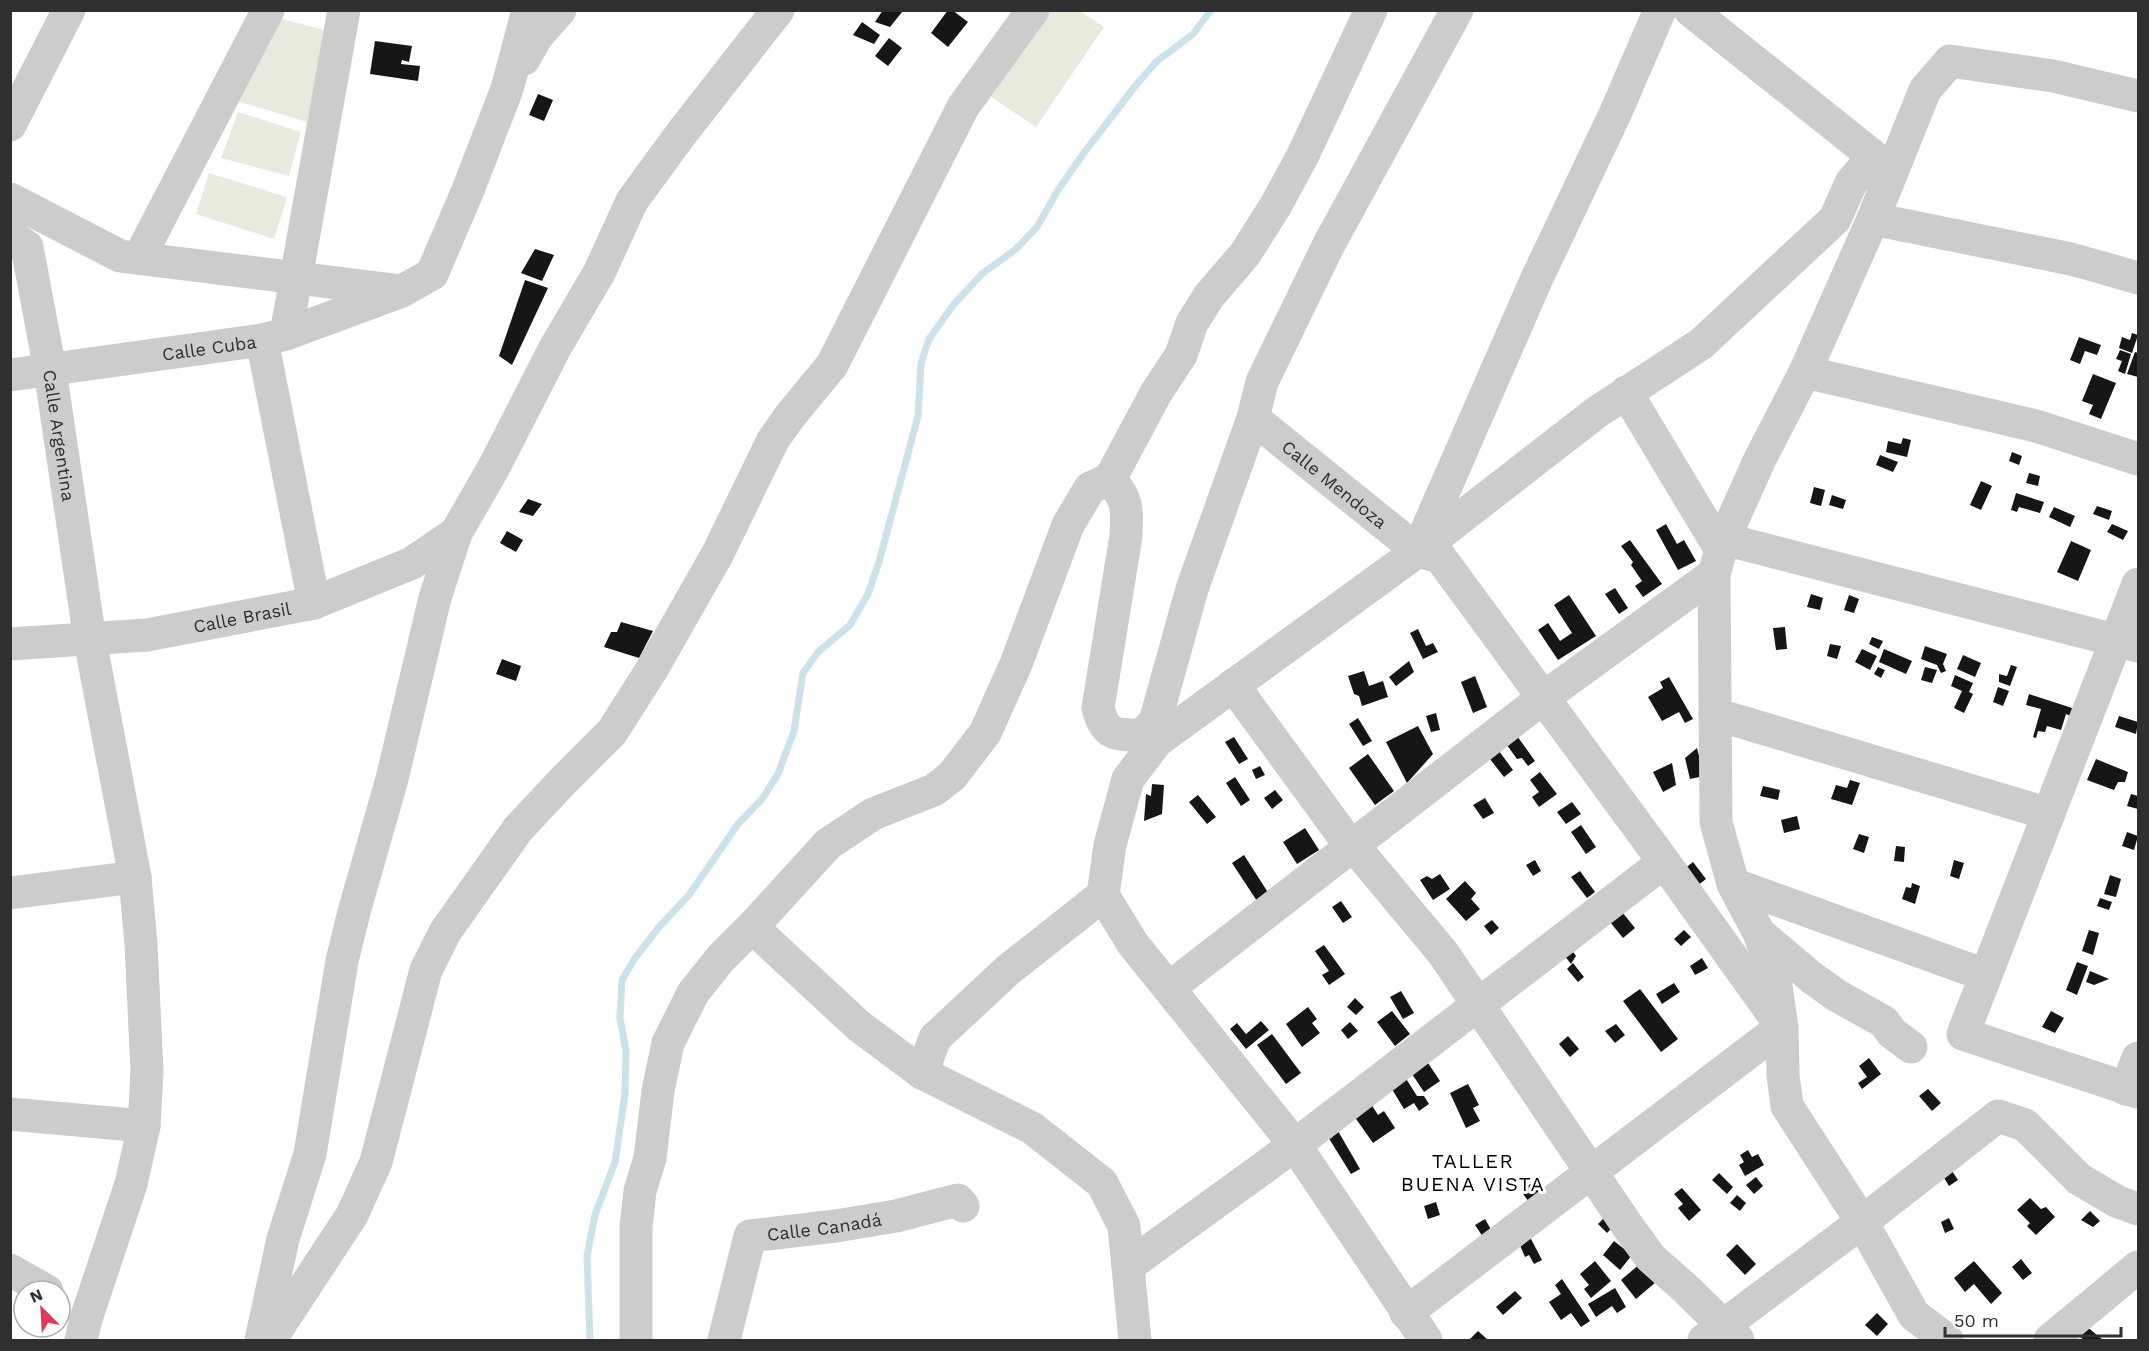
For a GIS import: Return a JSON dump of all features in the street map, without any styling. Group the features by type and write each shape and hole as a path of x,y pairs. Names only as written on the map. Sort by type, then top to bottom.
{"street":[{"path":"10,125 69,10"},
{"path":"140,258 268,10"},
{"path":"314,603 274,337 295,279 344,10"},
{"path":"507,89 528,10"},
{"path":"507,89 537,36 560,10"},
{"path":"261,1341 282,1239 310,1154 342,961 392,779 435,598 456,533 494,467 556,346 599,273 632,201 778,10"},
{"path":"270,1341 352,1215 376,1162 426,970 445,932 518,829 612,732 652,669 717,555 773,441 790,416 832,365 963,107 1033,10"},
{"path":"636,1341 636,1218 639,1191 650,1158 658,1091 668,1043 693,993 721,958 828,844 873,814 934,790 952,776 985,733 1016,664 1076,511 1090,488 1110,479 1156,393 1181,355 1192,323 1203,305 1245,254 1276,205 1303,155 1371,10"},
{"path":"1426,1341 1294,1144 1133,944 1103,895 1110,845 1128,779 1155,722 1192,589 1253,418 1262,382 1328,246 1456,10"},
{"path":"1418,551 1537,278 1615,114 1660,10"},
{"path":"1110,479 1123,494 1127,509 1126,537 1098,708 1102,724 1142,747 1157,741 1418,551 1597,412 1701,344 1835,219 1851,183 1873,156 1690,10"},
{"path":"1947,1341 1914,1315 1862,1222 1787,1106 1783,1075 1782,1027 1774,972 1759,933 1733,884 1716,822 1715,714 1720,554 1760,459 1805,372 1873,219 1925,90 1950,61 2053,76 2139,96"},
{"name":"Calle Cuba","path":"10,375 274,337 402,291 432,274 468,190 507,89"},
{"path":"10,199 120,256 402,291"},
{"path":"1873,219 2071,259 2139,278"},
{"name":"Calle Argentina","path":"12,236 27,248 50,370 90,640 135,877 141,944 147,1071 144,1126 131,1184 76,1320"},
{"path":"1805,372 2036,426 2139,459"},
{"path":"1626,392 1720,554 2128,643"},
{"name":"Calle Mendoza","path":"1253,418 1418,551 1440,557 1782,1027"},
{"name":"Calle Brasil","path":"10,644 147,635 314,603 412,563 456,533"},
{"path":"1169,988 1543,698 1720,554"},
{"path":"2139,584 2128,643 2049,814 1963,1034 2132,1091 2139,1058"},
{"path":"1233,685 1352,848 1363,857 1443,953 1651,1258 1722,1336 1862,1222 1998,1116 2025,1125 2079,1179 2118,1202 2139,1209"},
{"path":"1715,714 2049,814"},
{"path":"1128,1266 1294,1144 1664,862"},
{"path":"10,893 135,877"},
{"path":"1733,884 1985,975"},
{"path":"922,1073 935,1038 1008,970 1103,895"},
{"path":"752,927 859,1026 922,1073 1032,1128 1102,1183 1124,1226 1135,1341"},
{"path":"1759,933 1811,977 1836,995 1884,1022 1892,1033 1911,1047"},
{"path":"1406,1313 1782,1027"},
{"path":"10,1113 144,1126"},
{"name":"Calle Canadá","path":"724,1341 750,1236 877,1219 958,1200 963,1206"},
{"path":"2050,1341 2139,1268"},
{"path":"10,1270 26,1279"}],"shaded area":[{"path":"1050,11 1080,11 1104,27 1036,127 991,97"},
{"path":"278,18 325,30 307,122 237,101"},
{"path":"238,112 301,132 289,176 221,158"},
{"path":"209,173 287,197 274,239 196,214"}],"building":[{"path":"883,10 902,12 890,27 875,22"},
{"path":"948,10 952,10 968,22 948,47 931,33"},
{"path":"862,22 880,35 874,44 853,35"},
{"path":"889,38 902,48 888,66 875,56"},
{"path":"375,41 412,46 409,62 402,60 401,64 420,66 418,81 370,74"},
{"path":"538,94 553,100 544,121 529,115"},
{"path":"535,249 554,255 542,281 521,273"},
{"path":"525,280 548,288 512,365 499,356"},
{"path":"2132,333 2138,335 2132,353 2119,348 2122,337 2130,340"},
{"path":"2079,337 2101,345 2097,355 2085,351 2080,364 2070,360"},
{"path":"2120,350 2131,354 2125,374 2118,371 2122,361 2116,359"},
{"path":"2135,352 2138,353 2138,377 2127,374"},
{"path":"2093,374 2116,383 2101,419 2089,414 2093,405 2082,401"},
{"path":"1903,438 1911,440 1907,457 1886,452 1888,441 1901,444"},
{"path":"2012,452 2022,456 2019,465 2009,461"},
{"path":"1880,455 1898,462 1893,472 1876,465"},
{"path":"2029,473 2040,476 2038,486 2026,483"},
{"path":"1981,481 1992,486 1981,510 1970,505"},
{"path":"1814,487 1825,490 1821,506 1810,503"},
{"path":"2016,493 2044,502 2040,513 2019,507 2017,512 2011,510"},
{"path":"1832,495 1846,500 1843,509 1829,505"},
{"path":"528,499 542,504 533,516 519,512"},
{"path":"2097,506 2112,511 2109,520 2093,514"},
{"path":"2054,507 2075,516 2070,527 2049,517"},
{"path":"1666,524 1677,544 1684,540 1696,561 1678,570 1656,530"},
{"path":"2112,524 2128,531 2123,540 2107,532"},
{"path":"507,531 523,540 516,552 500,543"},
{"path":"1630,540 1662,584 1643,597 1635,586 1642,581 1631,565 1633,562 1621,546"},
{"path":"2071,541 2091,550 2078,581 2057,572"},
{"path":"1615,588 1628,608 1619,614 1605,594"},
{"path":"1811,594 1823,598 1820,610 1807,607"},
{"path":"1569,595 1596,636 1558,660 1538,630 1548,623 1560,641 1572,633 1554,605"},
{"path":"1849,595 1859,599 1854,613 1844,610"},
{"path":"621,622 653,631 639,658 604,647 611,632 617,632"},
{"path":"1785,627 1787,649 1776,650 1773,628"},
{"path":"1418,629 1426,646 1433,643 1438,652 1423,659 1410,633"},
{"path":"1872,637 1883,641 1879,649 1869,644"},
{"path":"1830,644 1841,646 1837,659 1827,656"},
{"path":"1925,646 1947,654 1943,664 1946,671 1941,673 1937,665 1921,659"},
{"path":"1862,649 1877,656 1870,670 1855,662"},
{"path":"1884,649 1912,661 1906,674 1879,662"},
{"path":"1963,655 1981,663 1975,677 1957,669"},
{"path":"502,659 521,666 516,681 496,674"},
{"path":"1409,661 1414,672 1396,686 1389,677"},
{"path":"2011,665 2017,667 2010,686 1999,682 1999,674 2007,676"},
{"path":"1878,667 1885,670 1881,678 1874,674"},
{"path":"1925,667 1937,670 1932,683 1921,680"},
{"path":"1364,671 1369,686 1383,681 1388,697 1362,706 1359,696 1354,694 1348,676"},
{"path":"1955,675 1973,683 1969,692 1973,694 1964,713 1954,708 1962,691 1951,686"},
{"path":"1475,676 1487,707 1473,713 1461,682"},
{"path":"1669,677 1693,719 1685,723 1679,712 1662,721 1648,697 1663,688 1660,682"},
{"path":"1998,687 2009,691 2003,706 1993,702"},
{"path":"2029,694 2075,709 2073,717 2066,714 2061,730 2047,726 2045,732 2038,731 2036,738 2033,737 2041,709 2026,705"},
{"path":"1436,713 1440,730 1431,732 1426,716"},
{"path":"2119,716 2138,722 2136,734 2115,727"},
{"path":"1358,718 1372,741 1363,746 1349,724"},
{"path":"1418,726 1433,754 1407,783 1386,742"},
{"path":"1515,733 1535,761 1528,766 1522,758 1517,759 1504,741"},
{"path":"1234,737 1248,759 1239,764 1225,742"},
{"path":"1496,747 1513,770 1504,777 1486,754"},
{"path":"1697,748 1704,776 1690,779 1685,758"},
{"path":"1368,754 1394,791 1375,805 1349,768"},
{"path":"2096,759 2128,772 2125,782 2118,782 2114,790 2087,780"},
{"path":"1672,763 1676,785 1663,792 1653,772"},
{"path":"1260,766 1265,775 1256,779 1252,770"},
{"path":"1540,772 1557,794 1539,807 1532,797 1539,792 1530,780"},
{"path":"1235,777 1250,800 1241,806 1226,783"},
{"path":"1850,780 1860,783 1852,805 1831,799 1836,785 1847,788"},
{"path":"1152,784 1164,785 1162,814 1144,821 1146,794 1151,796"},
{"path":"1763,786 1780,790 1778,800 1760,796"},
{"path":"1275,790 1283,800 1272,809 1264,798"},
{"path":"2131,794 2138,796 2138,809 2127,806"},
{"path":"1198,795 1216,817 1207,824 1189,802"},
{"path":"1485,798 1494,813 1483,819 1473,805"},
{"path":"1572,802 1581,814 1566,824 1557,812"},
{"path":"1797,816 1800,829 1784,833 1781,820"},
{"path":"1581,825 1596,847 1586,854 1571,832"},
{"path":"1305,828 1319,850 1297,864 1283,842"},
{"path":"2127,832 2138,836 2134,850 2122,846"},
{"path":"1859,834 1869,837 1864,853 1853,849"},
{"path":"1896,846 1905,847 1904,862 1894,861"},
{"path":"1244,855 1269,894 1257,901 1232,863"},
{"path":"1535,860 1541,871 1533,876 1526,865"},
{"path":"1954,860 1964,863 1959,879 1950,876"},
{"path":"1693,862 1706,879 1697,886 1684,869"},
{"path":"1580,871 1595,892 1587,898 1571,877"},
{"path":"1440,874 1450,889 1433,900 1420,880 1427,876 1432,879"},
{"path":"2110,875 2121,879 2116,897 2104,894"},
{"path":"1465,881 1476,893 1471,899 1480,909 1466,921 1446,899"},
{"path":"1912,883 1920,886 1915,904 1902,899 1906,887 1911,888"},
{"path":"2100,898 2112,902 2109,910 2097,906"},
{"path":"1341,901 1352,917 1343,923 1332,907"},
{"path":"1622,912 1635,928 1623,938 1610,922"},
{"path":"1492,920 1499,928 1491,935 1484,926"},
{"path":"1684,930 1691,937 1681,946 1674,939"},
{"path":"2089,930 2099,933 2093,955 2082,951"},
{"path":"1324,945 1345,974 1329,985 1322,975 1329,971 1315,951"},
{"path":"1571,949 1576,956 1571,964 1564,955"},
{"path":"1702,958 1708,968 1695,975 1690,966"},
{"path":"2077,962 2088,966 2077,995 2066,990"},
{"path":"1573,963 1584,977 1578,982 1567,969"},
{"path":"2090,971 2109,979 2094,985 2086,982"},
{"path":"1674,983 1680,992 1662,1004 1656,994"},
{"path":"1640,989 1678,1039 1661,1052 1623,1001"},
{"path":"1401,991 1414,1013 1403,1019 1390,997"},
{"path":"1355,998 1364,1007 1356,1015 1347,1007"},
{"path":"1308,1007 1317,1019 1312,1023 1320,1033 1302,1047 1286,1024"},
{"path":"1392,1011 1410,1034 1395,1046 1377,1022"},
{"path":"2051,1011 2064,1018 2055,1033 2042,1027"},
{"path":"1261,1021 1269,1030 1246,1049 1230,1029 1237,1023 1246,1034"},
{"path":"1350,1022 1358,1031 1348,1039 1341,1030"},
{"path":"1616,1024 1625,1035 1615,1043 1605,1031"},
{"path":"1272,1034 1301,1073 1286,1084 1257,1045"},
{"path":"1568,1036 1579,1049 1570,1057 1559,1044"},
{"path":"1869,1058 1881,1074 1862,1089 1858,1083 1867,1077 1859,1066"},
{"path":"1426,1060 1440,1081 1424,1092 1410,1071"},
{"path":"1405,1077 1417,1096 1424,1096 1429,1104 1419,1111 1414,1103 1404,1109 1390,1086"},
{"path":"1468,1084 1479,1105 1473,1108 1480,1121 1466,1128 1450,1093"},
{"path":"1928,1089 1941,1103 1932,1111 1919,1096"},
{"path":"1371,1104 1378,1115 1384,1111 1395,1128 1373,1143 1354,1116"},
{"path":"1338,1131 1360,1169 1351,1174 1328,1137"},
{"path":"1748,1150 1752,1157 1758,1154 1764,1165 1745,1176 1739,1165 1744,1162 1740,1155"},
{"path":"1950,1168 1958,1180 1949,1186 1941,1173"},
{"path":"1719,1173 1733,1187 1727,1194 1712,1180"},
{"path":"1756,1177 1763,1186 1754,1194 1746,1185"},
{"path":"1538,1178 1546,1189 1529,1202 1521,1191"},
{"path":"1682,1188 1701,1210 1689,1221 1678,1208 1683,1204 1674,1194"},
{"path":"1737,1195 1746,1203 1740,1211 1730,1203"},
{"path":"2030,1198 2041,1209 2046,1207 2055,1217 2036,1235 2027,1226 2030,1223 2017,1210"},
{"path":"1436,1202 1440,1215 1428,1219 1424,1206"},
{"path":"2090,1211 2100,1221 2093,1227 2081,1220"},
{"path":"1604,1218 1613,1227 1607,1233 1598,1224"},
{"path":"1949,1218 1954,1229 1945,1233 1941,1222"},
{"path":"1485,1219 1492,1231 1483,1237 1475,1225"},
{"path":"1530,1237 1542,1260 1534,1264 1529,1255 1525,1257 1519,1243"},
{"path":"1614,1241 1632,1255 1620,1270 1603,1255"},
{"path":"1737,1244 1756,1264 1745,1275 1726,1255"},
{"path":"2021,1259 2032,1273 2023,1280 2012,1267"},
{"path":"1595,1261 1611,1281 1591,1298 1584,1289 1589,1285 1580,1274"},
{"path":"1974,1261 2002,1293 1991,1304 1974,1284 1965,1292 1954,1278"},
{"path":"1641,1263 1656,1282 1636,1299 1621,1280"},
{"path":"1562,1279 1590,1321 1581,1327 1571,1313 1561,1320 1549,1302 1561,1294 1555,1285"},
{"path":"1615,1288 1626,1307 1617,1313 1612,1306 1596,1317 1588,1304"},
{"path":"1515,1291 1522,1298 1503,1315 1496,1307"},
{"path":"1877,1313 1888,1324 1877,1336 1865,1325"},
{"path":"2086,1326 2103,1340 2084,1340 2078,1335"},
{"path":"1478,1331 1488,1340 1469,1340"}],"waterway":[{"path":"590,1340 587,1256 595,1215 615,1162 625,1094 626,1051 620,1018 622,980 635,958 659,927 689,895 738,824 762,799 778,774 794,731 803,673 818,652 850,625 868,594 879,562 918,416 921,363 929,339 954,304 983,273 1016,249 1037,227 1058,190 1083,154 1136,85 1156,62 1193,34 1211,10"}],"district":[{"name":"TALLER BUENA VISTA","path":"1473,1172"}]}
